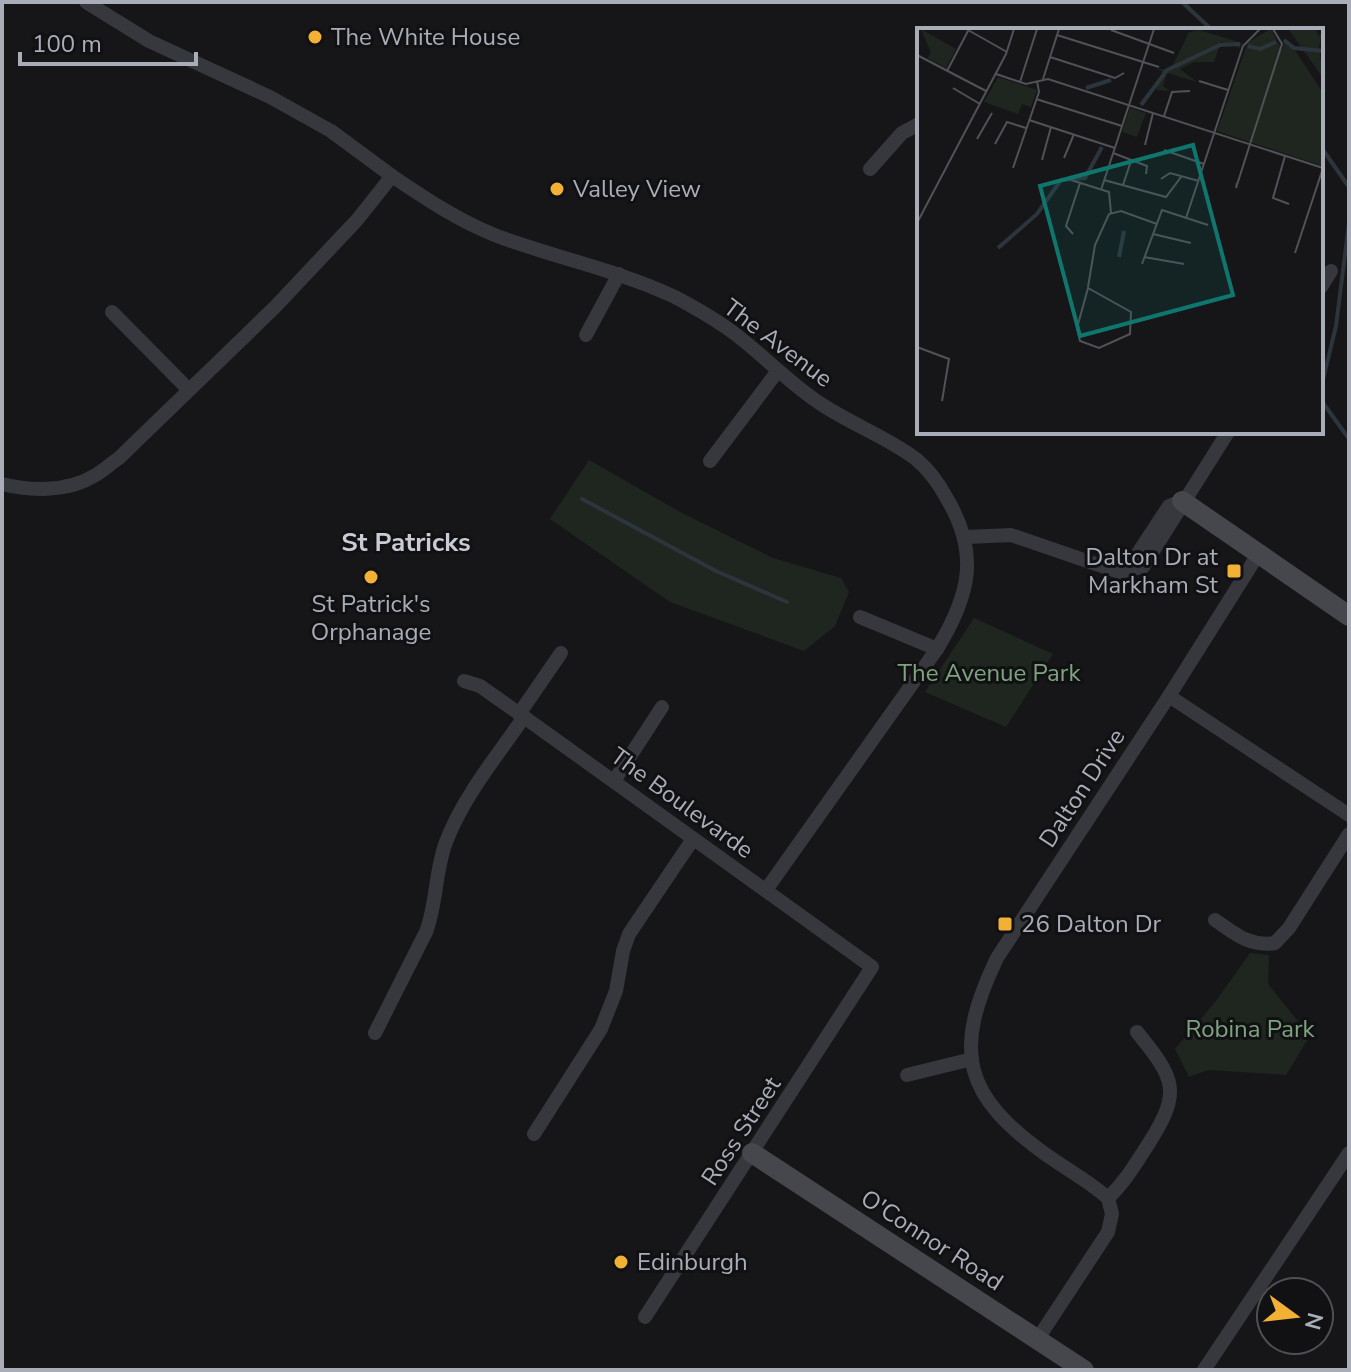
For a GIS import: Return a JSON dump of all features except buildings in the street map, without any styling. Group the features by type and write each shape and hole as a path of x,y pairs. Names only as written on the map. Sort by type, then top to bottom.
{"street":[{"name":"The Avenue","path":"86,2 149,41 270,97 331,131 437,207 494,234 619,274 678,299 728,328 777,372 820,403 916,460 940,486 957,514 966,537 967,568 963,596 954,621 766,890"},
{"path":"870,169 902,133 917,125"},
{"path":"2,484 16,488 53,488 90,479 119,458 275,307 357,220 392,176"},
{"path":"1323,284 1331,271"},
{"path":"586,335 619,274"},
{"path":"112,312 188,389"},
{"path":"710,461 777,372"},
{"path":"966,537 1011,535 1112,570 1129,571 1143,567 1227,434"},
{"path":"1182,501 1349,616"},
{"name":"Dalton Drive","path":"1108,1198 1007,1125 984,1096 972,1059 971,1032 979,995 997,958 1259,553"},
{"path":"860,617 937,649"},
{"path":"375,1033 426,932 432,915 441,857 457,817 561,653"},
{"name":"The Boulevarde","path":"464,681 480,686 522,715 872,967"},
{"path":"1169,696 1349,815"},
{"path":"614,781 662,707"},
{"path":"1215,920 1245,941 1259,945 1275,943 1289,928 1349,834"},
{"path":"534,1134 605,1020 616,991 629,934 693,839"},
{"name":"Ross Street","path":"645,1317 872,967"},
{"path":"1037,1340 1108,1232 1112,1214 1108,1198 1127,1177 1167,1114 1171,1095 1167,1076 1137,1032"},
{"path":"907,1075 972,1059"},
{"name":"O'Connor Road","path":"752,1153 1077,1368"},
{"path":"1204,1370 1349,1153"}],"green space":[{"path":"589,460 682,513 773,558 841,578 849,592 835,626 804,651 670,602 550,519"},
{"name":"The Avenue Park","path":"974,618 1053,654 1006,727 925,692"},
{"name":"Robina Park","path":"1250,953 1269,955 1268,984 1310,1036 1286,1075 1208,1070 1189,1077 1175,1049 1215,1002"}],"waterway":[{"path":"1182,2 1210,28"},
{"path":"1323,150 1349,187"},
{"path":"1323,380 1336,326 1349,223"},
{"path":"1323,403 1349,439"},
{"path":"582,499 716,571 787,602"}],"place":[{"name":"The White House","path":"315,37"},
{"name":"Valley View","path":"557,189"},
{"name":"Dalton Dr at Markham St","path":"1234,571"},
{"name":"St Patrick's Orphanage","path":"371,577"},
{"name":"26 Dalton Dr","path":"1005,924"},
{"name":"Edinburgh","path":"621,1262"}],"district":[{"name":"St Patricks","path":"406,542"}]}
